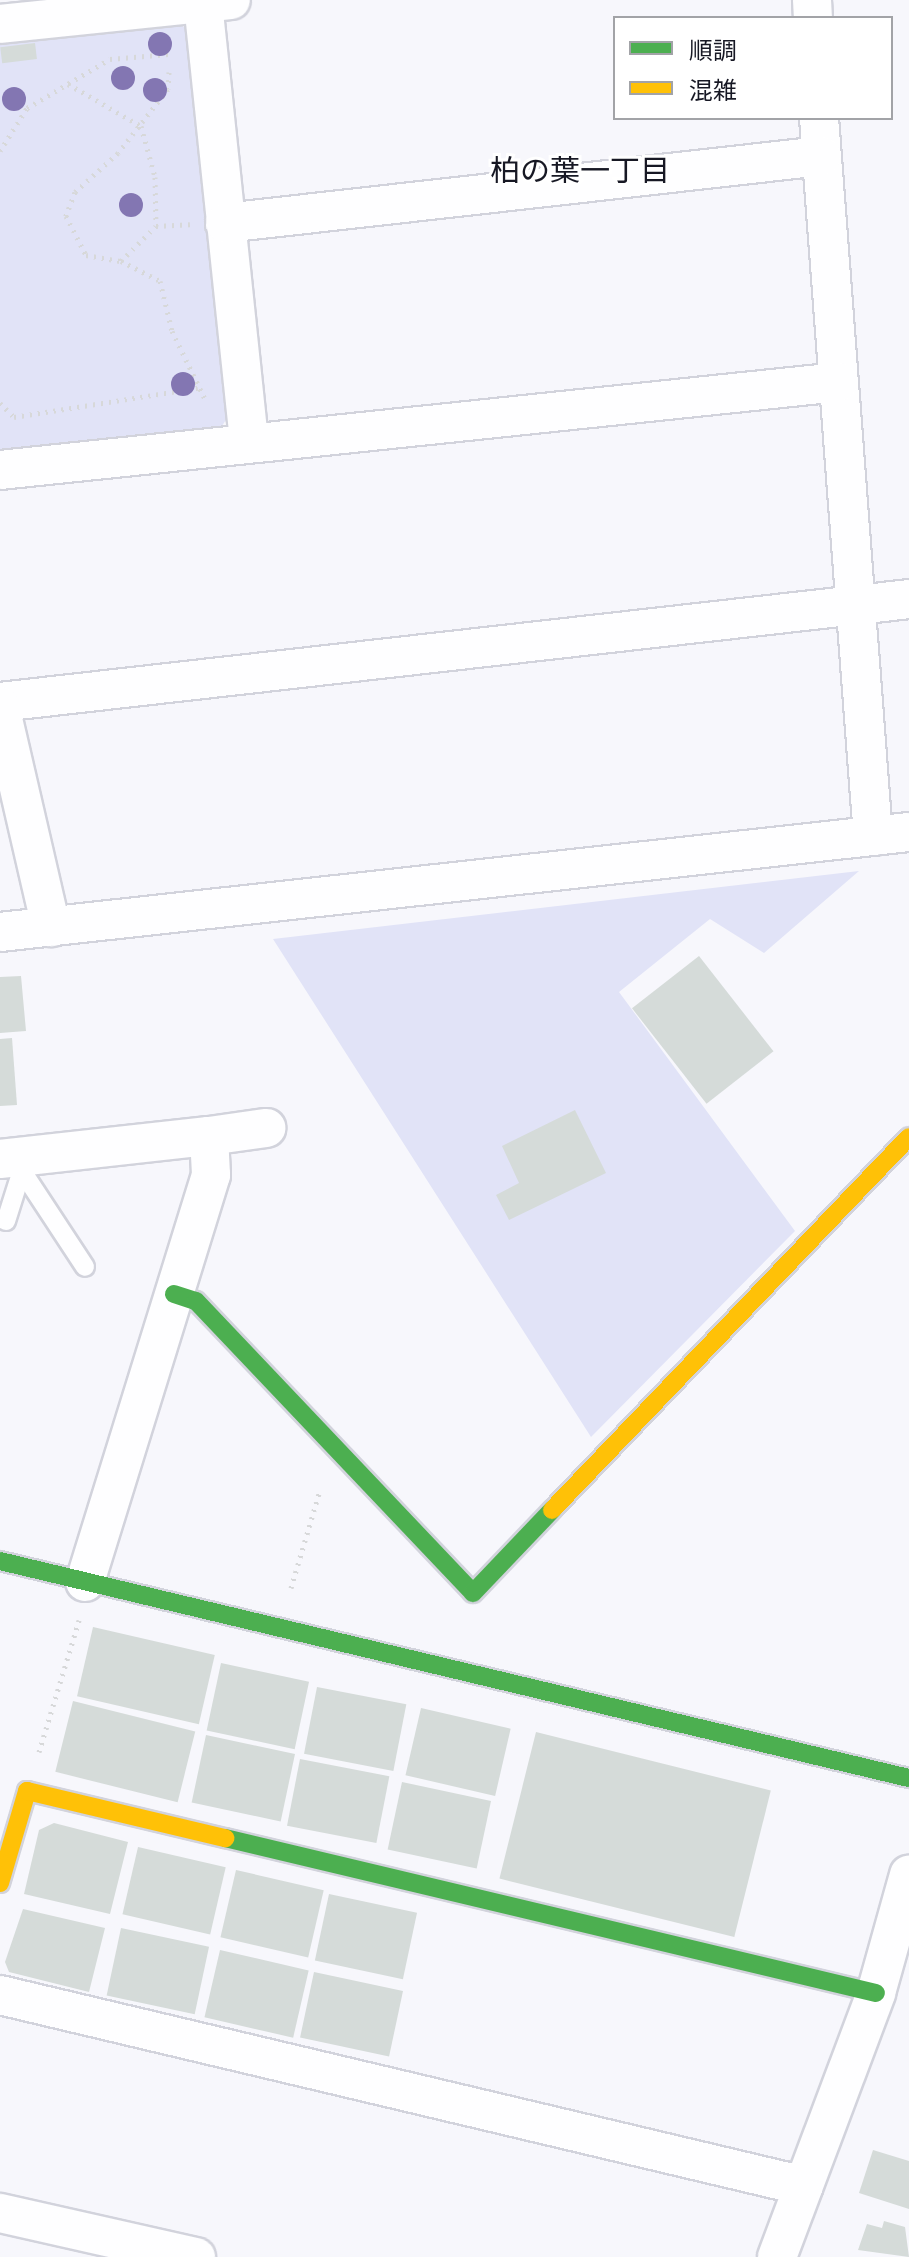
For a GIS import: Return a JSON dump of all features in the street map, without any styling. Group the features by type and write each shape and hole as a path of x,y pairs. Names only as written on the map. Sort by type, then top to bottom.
{"street":[{"path":"0,24 217,2 225,223 249,441"},
{"path":"0,932 891,834 851,604 819,120"},
{"path":"225,223 821,156"},
{"path":"0,470 249,441 838,382"},
{"path":"51,927 7,776 0,704 909,599"},
{"path":"15,1163 266,1128"},
{"path":"85,1582 211,1175 209,1136"},
{"path":"174,1294 196,1301 473,1593 909,1137"},
{"path":"0,1561 909,1778"},
{"path":"0,1883 27,1791 876,1993"},
{"path":"777,2257 876,1993 909,1875"},
{"path":"0,1995 804,2186"},
{"path":"0,2213 196,2257"}],"lane":[{"path":"6,1221 15,1163"},
{"path":"15,1163 85,1267"}],"path":[{"path":"0,151 27,108 110,59 169,52 168,89 141,126 75,192 66,216 86,255 121,261 160,281 172,331 198,388 14,417 0,403"},
{"path":"68,84 141,126 155,177 156,226 121,261"},
{"path":"289,1593 333,1446"},
{"path":"27,1791 85,1582"}],"shaded area":[{"path":"174,19 190,32 229,415 222,426 0,450 0,37"},
{"path":"859,871 764,953 710,919 619,992 795,1231 591,1437 273,939"}],"building":[{"path":"35,43 37,59 2,63 0,47"},
{"path":"699,956 773,1051 707,1104 632,1008"},
{"path":"21,976 26,1031 0,1033 0,977"},
{"path":"12,1038 17,1105 0,1106 0,1039"},
{"path":"575,1110 606,1173 509,1220 496,1195 519,1183 502,1146"},
{"path":"93,1627 215,1655 199,1724 77,1696"},
{"path":"221,1663 309,1682 295,1749 207,1730"},
{"path":"317,1687 406,1704 393,1771 304,1754"},
{"path":"73,1701 195,1731 178,1802 55,1772"},
{"path":"421,1708 511,1729 495,1796 405,1775"},
{"path":"536,1732 771,1791 734,1937 499,1879"},
{"path":"206,1735 295,1754 281,1821 192,1802"},
{"path":"300,1759 389,1776 376,1843 287,1826"},
{"path":"402,1782 491,1801 477,1868 388,1849"},
{"path":"54,1823 128,1842 110,1914 24,1894 39,1830"},
{"path":"138,1847 226,1867 210,1934 122,1914"},
{"path":"236,1870 324,1890 308,1957 220,1937"},
{"path":"329,1894 417,1913 403,1979 315,1961"},
{"path":"23,1909 105,1928 89,1992 9,1972 5,1962"},
{"path":"121,1928 209,1947 195,2014 107,1995"},
{"path":"220,1950 309,1970 293,2038 204,2017"},
{"path":"314,1972 403,1991 389,2056 300,2038"},
{"path":"873,2150 909,2161 909,2209 859,2193"},
{"path":"884,2221 905,2227 909,2257 858,2250 867,2224 882,2228"}],"traffic: fast":[{"path":"174,1294 196,1301 473,1593 552,1510"},
{"path":"0,1561 909,1778"},
{"path":"225,1838 876,1993"}],"traffic: slow":[{"path":"552,1510 909,1137"},
{"path":"0,1883 27,1791 225,1838"}],"district":[{"name":"柏の葉一丁目","path":"580,170"}]}
